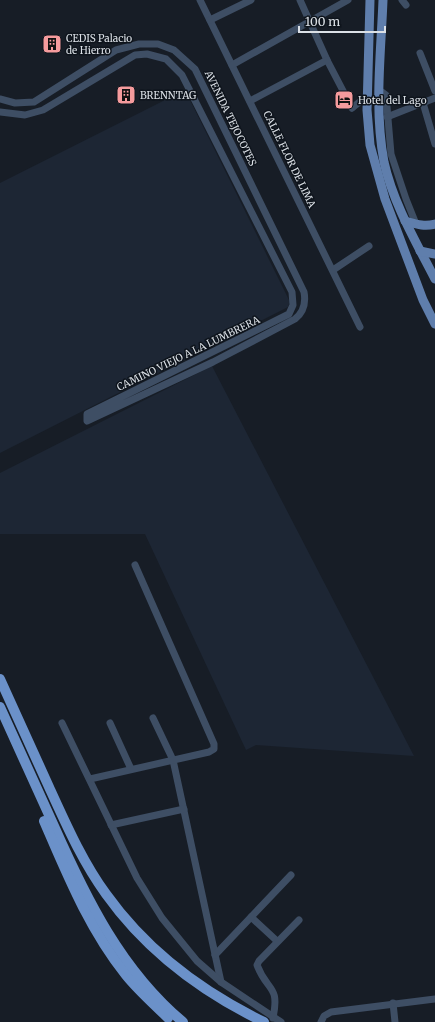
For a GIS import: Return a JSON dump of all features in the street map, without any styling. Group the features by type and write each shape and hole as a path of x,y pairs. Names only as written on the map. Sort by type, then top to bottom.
{"highway":[{"path":"0,679 72,839 106,894 144,939 177,968 216,996 268,1020"},
{"path":"0,707 78,880 102,925 132,969 152,993 183,1022"},
{"path":"18,748 24,772 70,884 95,930 125,974 172,1022"}],"main road":[{"path":"370,0 367,96 370,145 385,199 423,300 435,324"},
{"path":"383,0 379,122 384,162 405,220 435,279"},
{"path":"405,220 416,224 429,226 435,224"},
{"path":"420,250 435,254"}],"street":[{"name":"CALLE FLOR DE LIMA","path":"200,0 360,327"},
{"path":"210,20 251,0"},
{"path":"300,0 327,60 352,108"},
{"path":"232,65 348,0"},
{"name":"AVENIDA TEJOCOTES","path":"0,99 15,103 34,102 116,50 139,44 158,44 174,50 195,68 212,102 304,292 305,300 302,311"},
{"path":"420,53 435,91"},
{"name":"CAMINO VIEJO A LA LUMBRERA","path":"0,112 25,115 43,110 136,55 147,54 166,59 182,75 201,108 292,292 294,305 289,314 86,415 88,421 218,360 295,319 302,311"},
{"path":"250,101 327,60"},
{"path":"380,92 386,95 391,154 416,224"},
{"path":"352,108 367,96"},
{"path":"387,117 435,98"},
{"path":"424,103 435,144"},
{"path":"352,108 367,110"},
{"path":"332,270 369,246"},
{"path":"90,779 209,752 214,749 214,744 135,565"},
{"path":"153,718 173,760 221,982"},
{"path":"62,723 137,878 162,918 197,961 221,982 268,1020 281,1022"},
{"path":"110,723 131,769"},
{"path":"112,825 184,809"},
{"path":"215,955 291,875"},
{"path":"251,917 277,941"},
{"path":"268,1020 276,1002 275,994 257,965 277,941 299,920"},
{"path":"321,1022 327,1013 331,1012 393,1003 435,999"},
{"path":"393,1003 396,1022"}],"shaded area":[{"path":"185,90 290,302 288,307 0,453 0,183"},
{"path":"212,366 414,756 256,745 246,750 145,534 0,534 0,473"}],"place":[{"name":"CEDIS Palacio de Hierro","path":"52,44"},
{"name":"BRENNTAG","path":"126,95"},
{"name":"Hotel del Lago","path":"344,100"}]}
